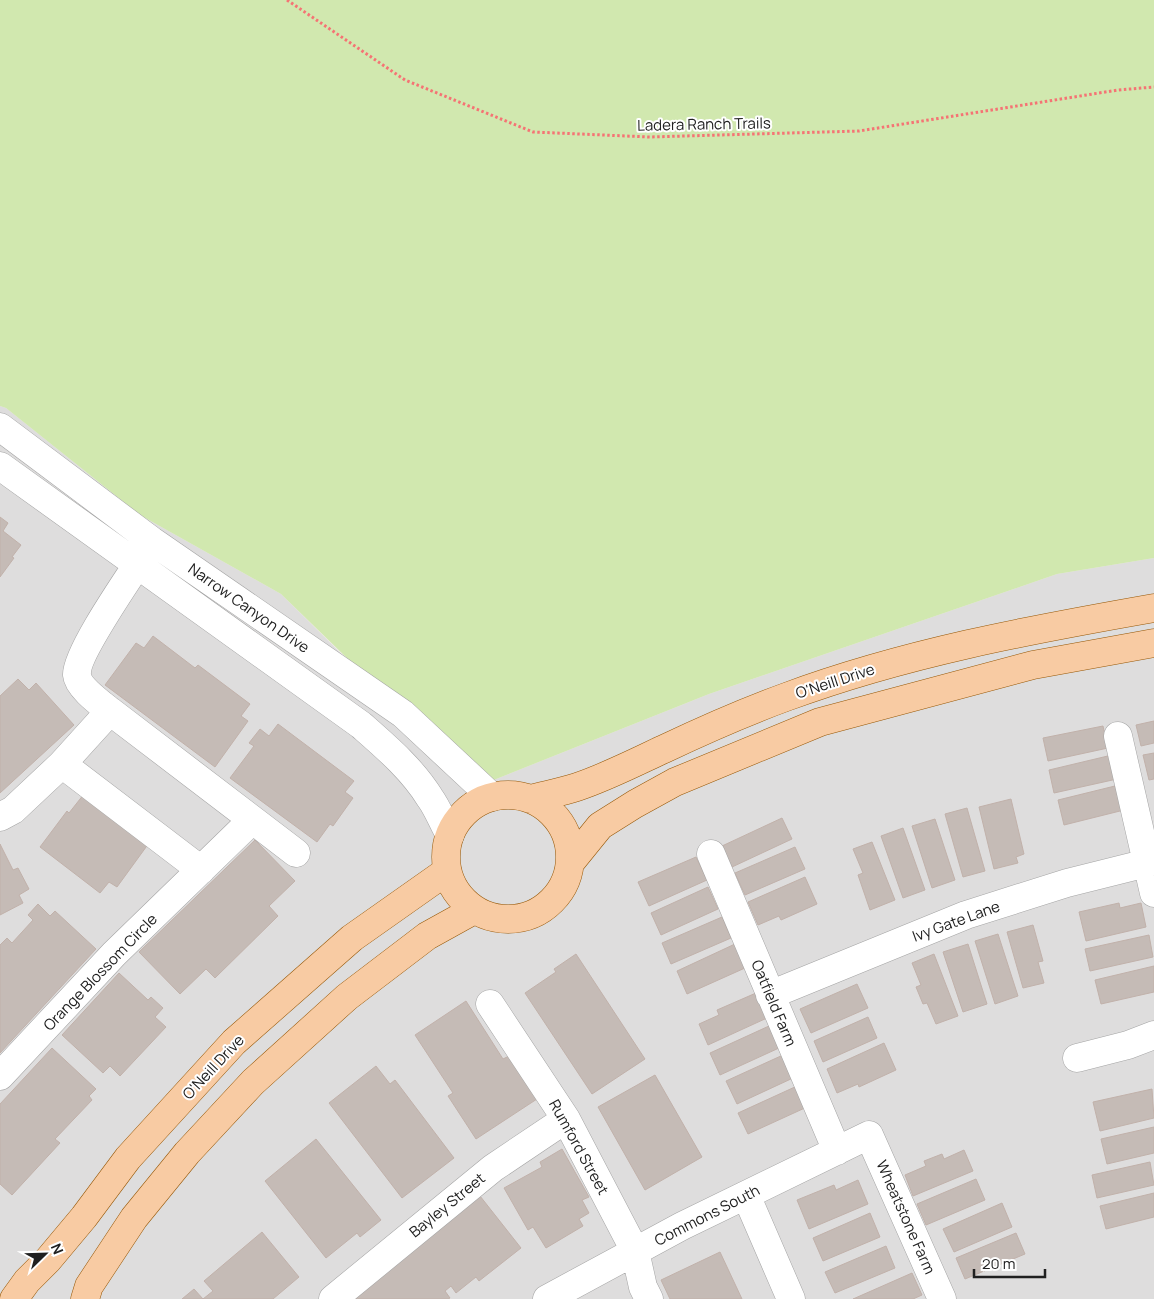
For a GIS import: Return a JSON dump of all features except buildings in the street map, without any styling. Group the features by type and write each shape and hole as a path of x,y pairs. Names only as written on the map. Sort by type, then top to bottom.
{"main road":[{"name":"O'Neill Drive","path":"530,799 577,787 786,697 888,664 953,646 1154,608"},
{"name":"O'Neill Drive","path":"570,863 600,826 635,804 676,782 820,722 1033,664 1154,643"},
{"name":"O'Neill Drive","path":"511,795 530,799 547,809 560,824 568,843 570,863 564,884 552,901 535,914 515,920 494,918 474,910 452,886 447,871 446,853 450,835 459,818 474,805 492,797 511,795"},
{"name":"O'Neill Drive","path":"14,1299 27,1281 48,1260 84,1217 128,1158 234,1042 352,938 447,871"},
{"path":"85,1299 89,1286 134,1218 187,1153 252,1082 347,997 427,936 474,910"}],"street":[{"name":"Narrow Canyon Drive","path":"0,426 152,541 403,714 492,797"},
{"name":"Narrow Canyon Drive","path":"0,466 361,725 393,753 420,783 431,798 450,835"},
{"path":"152,541 97,626 77,666 76,676 81,685 110,712 296,853"},
{"path":"0,817 13,810 62,764 110,712"},
{"path":"1118,736 1154,893"},
{"path":"62,764 201,870"},
{"name":"Orange Blossom Circle","path":"0,1076 114,954 252,820"},
{"name":"Oatfield Farm","path":"711,854 837,1151"},
{"name":"Ivy Gate Lane","path":"770,995 966,915 1067,883 1146,863"},
{"name":"Rumford Street","path":"490,1004 566,1119 635,1251 643,1287 649,1299"},
{"path":"1077,1058 1128,1046 1154,1035"},
{"name":"Bayley Street","path":"334,1299 493,1168 566,1119"},
{"name":"Commons South","path":"547,1299 635,1251 870,1135"},
{"name":"Wheatstone Farm","path":"870,1135 942,1299"},
{"path":"746,1195 791,1299"}],"path":[{"name":"Ladera Ranch Trails","path":"287,0 405,80 533,132 650,137 859,131 1118,90 1154,87"}],"shaded area":[{"path":"0,406 6,408 140,515 281,594 476,787 709,694 1057,574 1154,558 1154,1299 0,1299"}],"green space":[{"path":"0,0 1154,0 1154,558 1057,574 709,694 476,787 281,594 140,515 6,408 0,406"}]}
